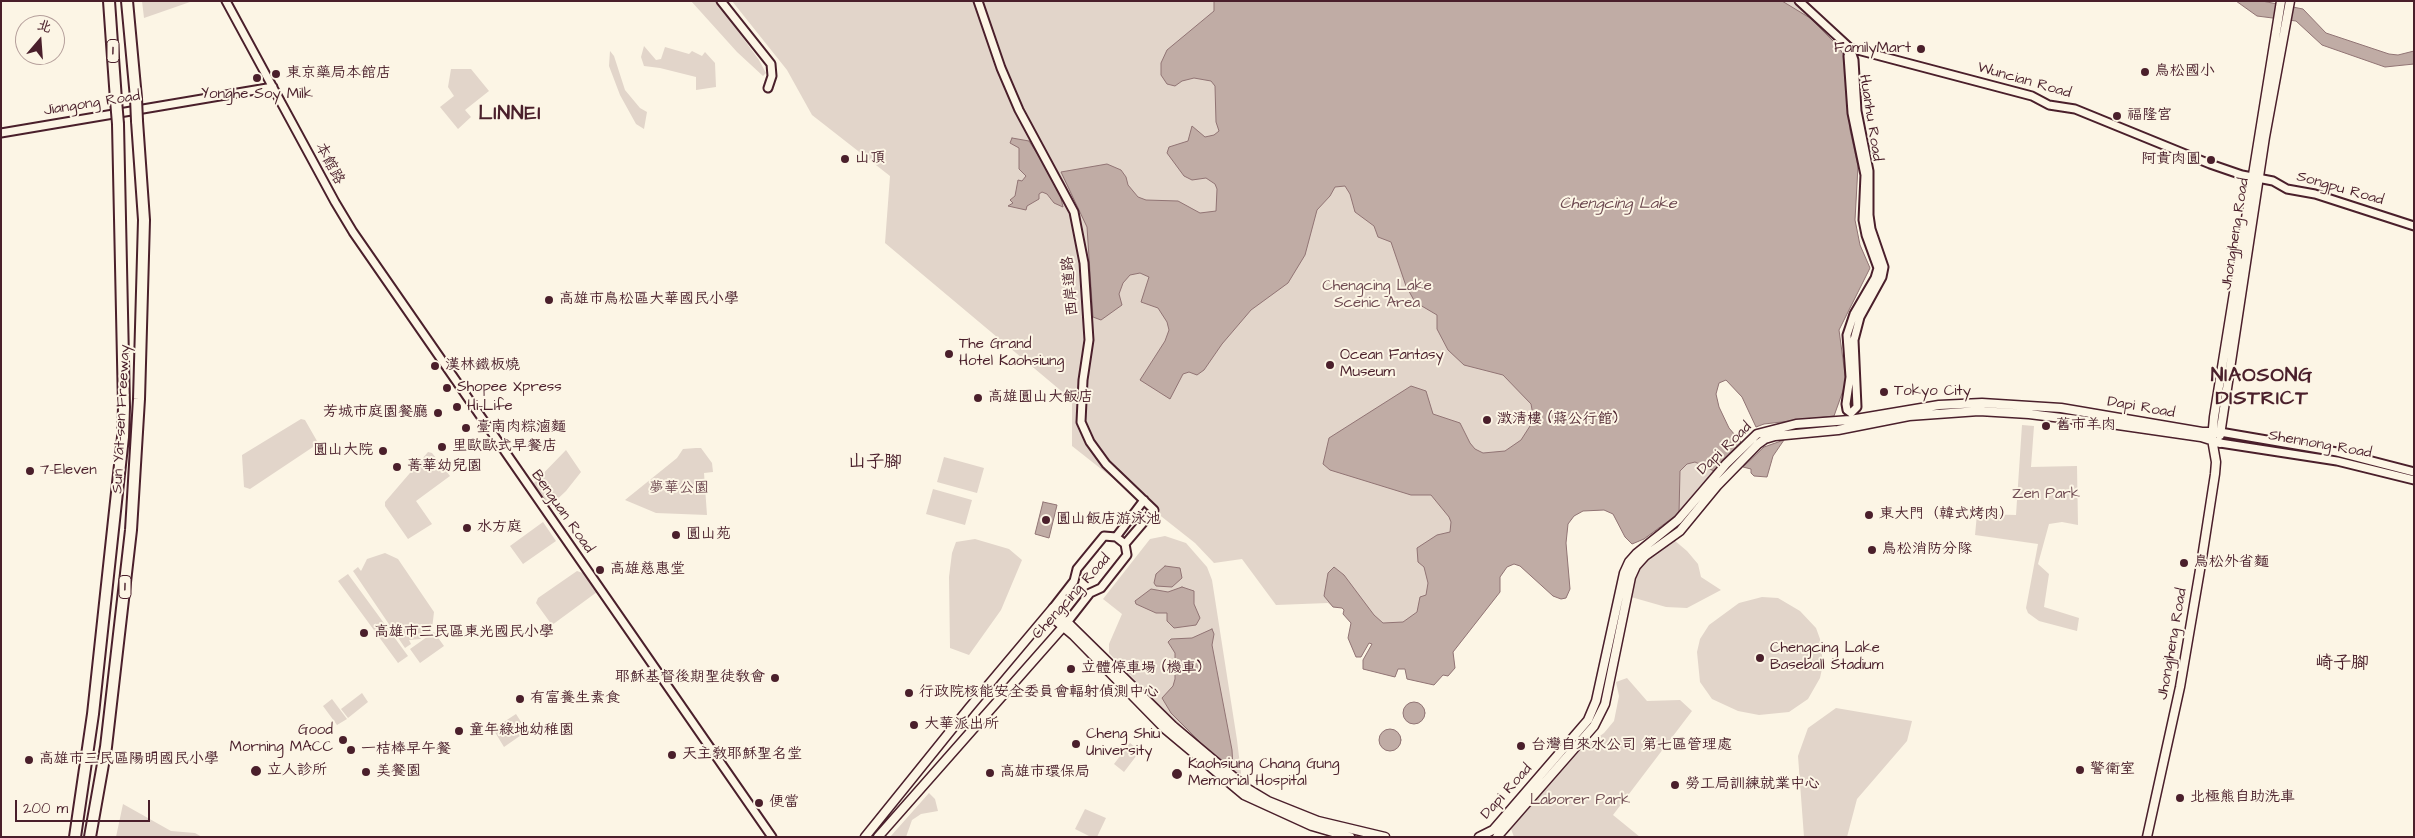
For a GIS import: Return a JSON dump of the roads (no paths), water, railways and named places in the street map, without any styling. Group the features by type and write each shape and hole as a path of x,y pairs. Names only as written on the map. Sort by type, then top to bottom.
{"highway":[{"name":"Sun Yat-sen Freeway","path":"75,837 89,744 123,437 118,124 109,1"},
{"name":"Sun Yat-sen Freeway","path":"90,837 106,747 131,530 138,425 144,220 127,1"}],"main road":[{"name":"Jhongjheng Road","path":"2147,837 2180,687 2214,483 2215,435 2281,2"},
{"name":"Jhongjheng Road","path":"2255,177 2290,2"},
{"name":"Dapi Road","path":"1479,837 1493,830 1588,720 1596,701 1624,573 1629,562 1637,553 1678,520 1726,464 1757,434 1796,424 1850,420 1939,405 1982,403 2061,408 2215,435"},
{"name":"Dapi Road","path":"1497,837 1594,726 1606,704 1631,577 1636,566 1645,556 1680,531 1717,486 1765,439 1775,436 1838,430 1909,416 1980,410 2215,435"},
{"name":"Jhongjheng Road","path":"2215,435 2220,443 2215,454"},
{"path":"1051,611 1173,726 1248,789 1268,801 1318,821 1385,837"},
{"name":"Chengcing Road","path":"865,837 969,708 1051,611"},
{"path":"1066,624 1165,729 1244,795 1312,826 1350,837"},
{"name":"Chengcing Road","path":"878,837 1066,624"}],"street":[{"path":"226,1 273,88"},
{"path":"721,1 771,64 772,76 768,88"},
{"name":"西岸道路","path":"978,1 1000,68 1019,110 1074,212 1084,263 1089,340 1083,380 1081,422 1090,442 1106,464 1154,510 1125,544"},
{"name":"Wuncian Road","path":"1799,1 1850,48 2032,96 2049,105 2075,109 2126,128 2179,153 2255,177"},
{"name":"Huanhu Road","path":"1850,48 1854,60 1857,111 1869,171 1869,215 1873,237 1884,267 1882,277 1854,314 1847,335 1850,377 1846,404 1847,410 1851,413 1856,407 1854,340 1865,301"},
{"name":"Jiangong Road","path":"1,133 273,88"},
{"name":"本館路","path":"273,88 334,202 365,251 772,837"},
{"name":"Songpu Road","path":"2255,177 2414,226"},
{"name":"Shennong Road","path":"2215,435 2337,452 2414,472"},
{"name":"Shennong Road","path":"2220,443 2337,461 2414,480"},
{"path":"1116,537 1144,500"},
{"name":"Chengcing Road","path":"1051,611 1074,581 1077,569 1104,536 1116,537 1125,544 1127,555 1101,588 1090,593 1066,624"}],"water":[{"name":"Chengcing Lake","path":"1214,1 1782,1 1810,18 1839,47 1846,60 1850,130 1858,166 1855,220 1860,245 1870,268 1839,330 1846,382 1834,416 1764,424 1756,427 1742,397 1726,380 1719,383 1716,394 1719,407 1729,428 1741,442 1714,471 1695,462 1687,464 1680,471 1679,513 1644,539 1632,544 1625,537 1613,514 1604,510 1583,511 1574,516 1568,524 1566,543 1570,589 1566,598 1561,599 1553,596 1520,566 1514,564 1507,567 1500,577 1500,592 1453,652 1455,668 1448,676 1443,675 1434,685 1407,679 1405,669 1398,669 1395,677 1363,669 1363,660 1372,644 1369,643 1361,657 1356,657 1348,638 1351,623 1343,614 1344,610 1342,608 1333,607 1324,596 1328,573 1334,567 1344,575 1374,615 1383,623 1403,622 1417,612 1420,597 1426,595 1428,583 1424,567 1418,562 1417,548 1437,535 1450,532 1451,522 1431,495 1411,495 1330,470 1323,464 1329,438 1411,386 1426,391 1433,414 1460,423 1475,449 1483,453 1505,451 1521,440 1530,426 1533,415 1531,404 1503,375 1464,365 1448,350 1437,329 1437,315 1415,302 1406,286 1391,242 1378,237 1374,226 1355,212 1350,194 1345,186 1335,187 1330,196 1317,210 1305,255 1288,283 1251,310 1222,344 1204,370 1197,375 1189,372 1183,374 1170,399 1140,380 1165,341 1169,330 1167,322 1158,308 1141,302 1149,277 1140,273 1130,275 1123,283 1119,294 1122,305 1101,320 1093,317 1087,227 1061,172 1107,164 1121,170 1126,177 1128,185 1138,197 1146,200 1178,201 1200,213 1216,211 1217,189 1215,184 1206,178 1192,180 1184,176 1167,153 1169,147 1188,141 1192,126 1205,137 1214,135 1219,131 1216,122 1215,86 1211,81 1194,78 1182,81 1175,86 1167,84 1161,75 1161,63 1167,50 1214,11"},
{"path":"2236,1 2262,1 2303,9 2326,33 2389,54 2398,55 2414,51 2414,64 2385,67 2322,45 2296,21 2257,16"},
{"path":"1012,138 1029,141 1058,186 1063,207 1054,203 1047,194 1042,192 1039,194 1039,199 1027,206 1026,210 1008,206 1013,203 1010,200 1015,196 1018,180 1022,181 1026,176 1019,169 1019,148 1010,143"},
{"path":"1784,440 1773,456 1767,477 1754,476 1751,473 1751,469 1743,467 1764,447"},
{"name":"圓山飯店游泳池","path":"1043,502 1057,505 1049,538 1035,534"},
{"path":"1165,566 1180,568 1182,578 1172,587 1156,586 1154,583 1156,574"},
{"path":"1182,587 1194,591 1194,604 1200,618 1196,625 1174,628 1167,621 1167,613 1156,613 1136,604 1135,601 1151,589 1168,592"},
{"path":"1212,629 1214,634 1212,645 1232,750 1233,768 1230,768 1209,751 1171,713 1162,698 1173,686 1175,679 1175,653 1168,642 1171,639 1192,638"},
{"path":"1414,702 1424,709 1425,713 1418,723 1414,724 1404,717 1403,713 1410,703"},
{"path":"1390,729 1400,736 1401,740 1394,750 1390,751 1380,744 1379,740 1386,730"}],"place":[{"name":"FamilyMart","path":"1921,49"},
{"name":"鳥松國小","path":"2145,72"},
{"name":"東京藥局本館店","path":"276,74"},
{"name":"Yonghe Soy Milk","path":"257,78"},
{"name":"福隆宮","path":"2117,116"},
{"name":"山頂","path":"845,159"},
{"name":"阿貴肉圓","path":"2211,160"},
{"name":"高雄市鳥松區大華國民小學","path":"549,300"},
{"name":"The Grand Hotel Kaohsiung","path":"949,354"},
{"name":"Ocean Fantasy Museum","path":"1330,365"},
{"name":"漢林鐵板燒","path":"435,366"},
{"name":"Shopee Xpress","path":"447,388"},
{"name":"Tokyo City","path":"1884,392"},
{"name":"高雄圓山大飯店","path":"978,398"},
{"name":"Hi-Life","path":"457,407"},
{"name":"芳城市庭園餐廳","path":"438,413"},
{"name":"澂清樓 (蔣公行館)","path":"1487,420"},
{"name":"舊市羊肉","path":"2046,426"},
{"name":"臺南肉粽滷麵","path":"466,428"},
{"name":"里歐歐式早餐店","path":"442,447"},
{"name":"圓山大院","path":"383,451"},
{"name":"菁華幼兒園","path":"397,467"},
{"name":"7-Eleven","path":"30,471"},
{"name":"東大門（韓式烤肉）","path":"1869,515"},
{"name":"圓山飯店游泳池","path":"1046,520"},
{"name":"水方庭","path":"467,528"},
{"name":"圓山苑","path":"676,535"},
{"name":"鳥松消防分隊","path":"1872,550"},
{"name":"鳥松外省麵","path":"2184,563"},
{"name":"高雄慈惠堂","path":"600,570"},
{"name":"高雄市三民區東光國民小學","path":"364,633"},
{"name":"Chengcing Lake Baseball Stadium","path":"1760,658"},
{"name":"立體停車場 (機車)","path":"1071,669"},
{"name":"耶穌基督後期聖徒教會","path":"775,678"},
{"name":"行政院核能安全委員會輻射偵測中心","path":"909,693"},
{"name":"有富養生素食","path":"520,699"},
{"name":"大華派出所","path":"914,725"},
{"name":"童年綠地幼稚園","path":"459,731"},
{"name":"Good Morning MACC","path":"343,740"},
{"name":"Cheng Shiu University","path":"1076,744"},
{"name":"台灣自來水公司 第七區管理處","path":"1521,746"},
{"name":"一桔棒早午餐","path":"351,750"},
{"name":"天主教耶穌聖名堂","path":"672,755"},
{"name":"高雄市三民區陽明國民小學","path":"29,760"},
{"name":"警衛室","path":"2080,770"},
{"name":"立人診所","path":"256,771"},
{"name":"美餐園","path":"366,772"},
{"name":"高雄市環保局","path":"990,773"},
{"name":"Kaohsiung Chang Gung Memorial Hospital","path":"1177,774"},
{"name":"勞工局訓練就業中心","path":"1675,785"},
{"name":"北極熊自助洗車","path":"2180,798"},
{"name":"便當","path":"759,803"}],"district":[{"name":"LINNEI","path":"510,115"},
{"name":"NIAOSONG DISTRICT","path":"2262,388"},
{"name":"山子腳","path":"875,463"},
{"name":"崎子腳","path":"2342,664"}],"park label":[{"name":"Chengcing Lake Scenic Area","path":"1377,296"},
{"name":"夢華公園","path":"679,489"},
{"name":"Zen Park","path":"2046,495"},
{"name":"Laborer Park","path":"1580,801"}]}
